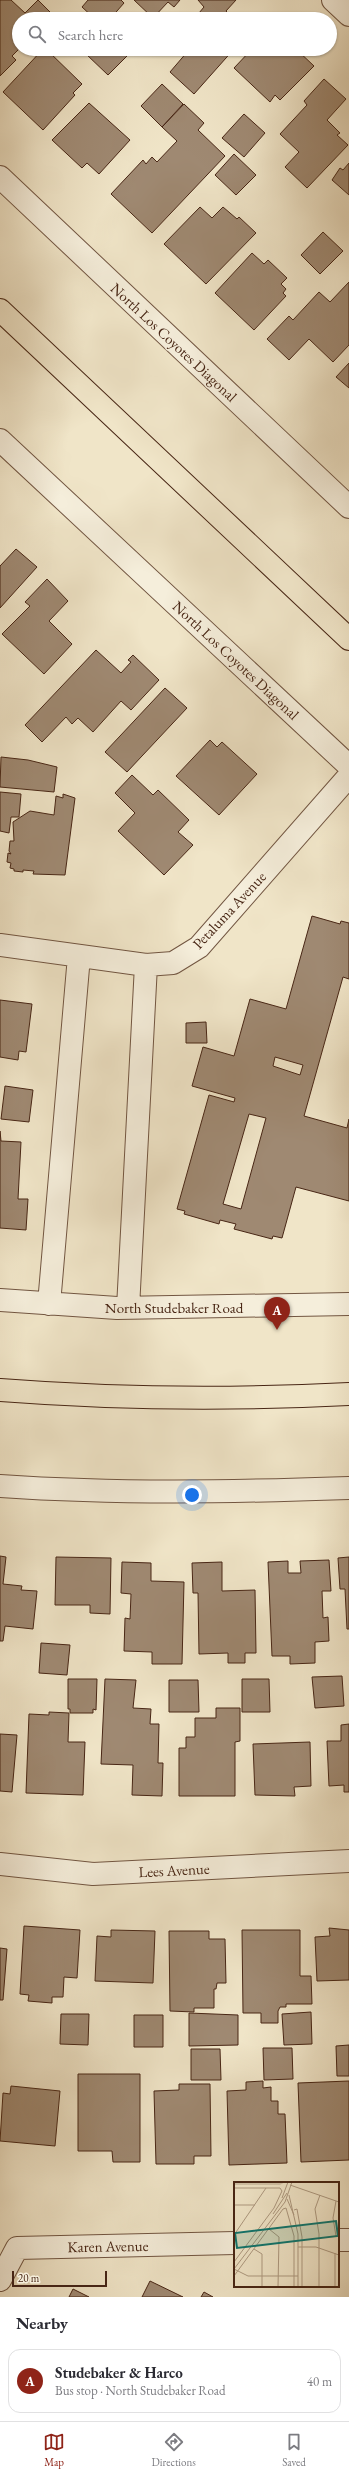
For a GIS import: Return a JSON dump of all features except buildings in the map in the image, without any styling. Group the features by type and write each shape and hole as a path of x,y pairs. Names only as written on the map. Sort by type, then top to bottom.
{"main road":[{"path":"0,310 349,639"},
{"path":"0,1390 156,1398 277,1398 349,1394"}],"street":[{"path":"333,0 349,15"},
{"name":"North Los Coyotes Diagonal","path":"0,177 349,507"},
{"name":"North Los Coyotes Diagonal","path":"0,440 349,766"},
{"name":"Petaluma Avenue","path":"0,945 146,965 173,963 199,947 349,776"},
{"path":"49,1304 79,956"},
{"path":"128,1308 146,965"},
{"name":"North Studebaker Road","path":"0,1300 128,1308 349,1304"},
{"path":"0,1486 73,1491 235,1492 349,1488"},
{"name":"Lees Avenue","path":"0,1864 93,1874 349,1861"},
{"name":"Karen Avenue","path":"0,2280 17,2248 234,2243"}],"place":[{"name":"Studebaker & Harco","path":"277,1330"}]}
